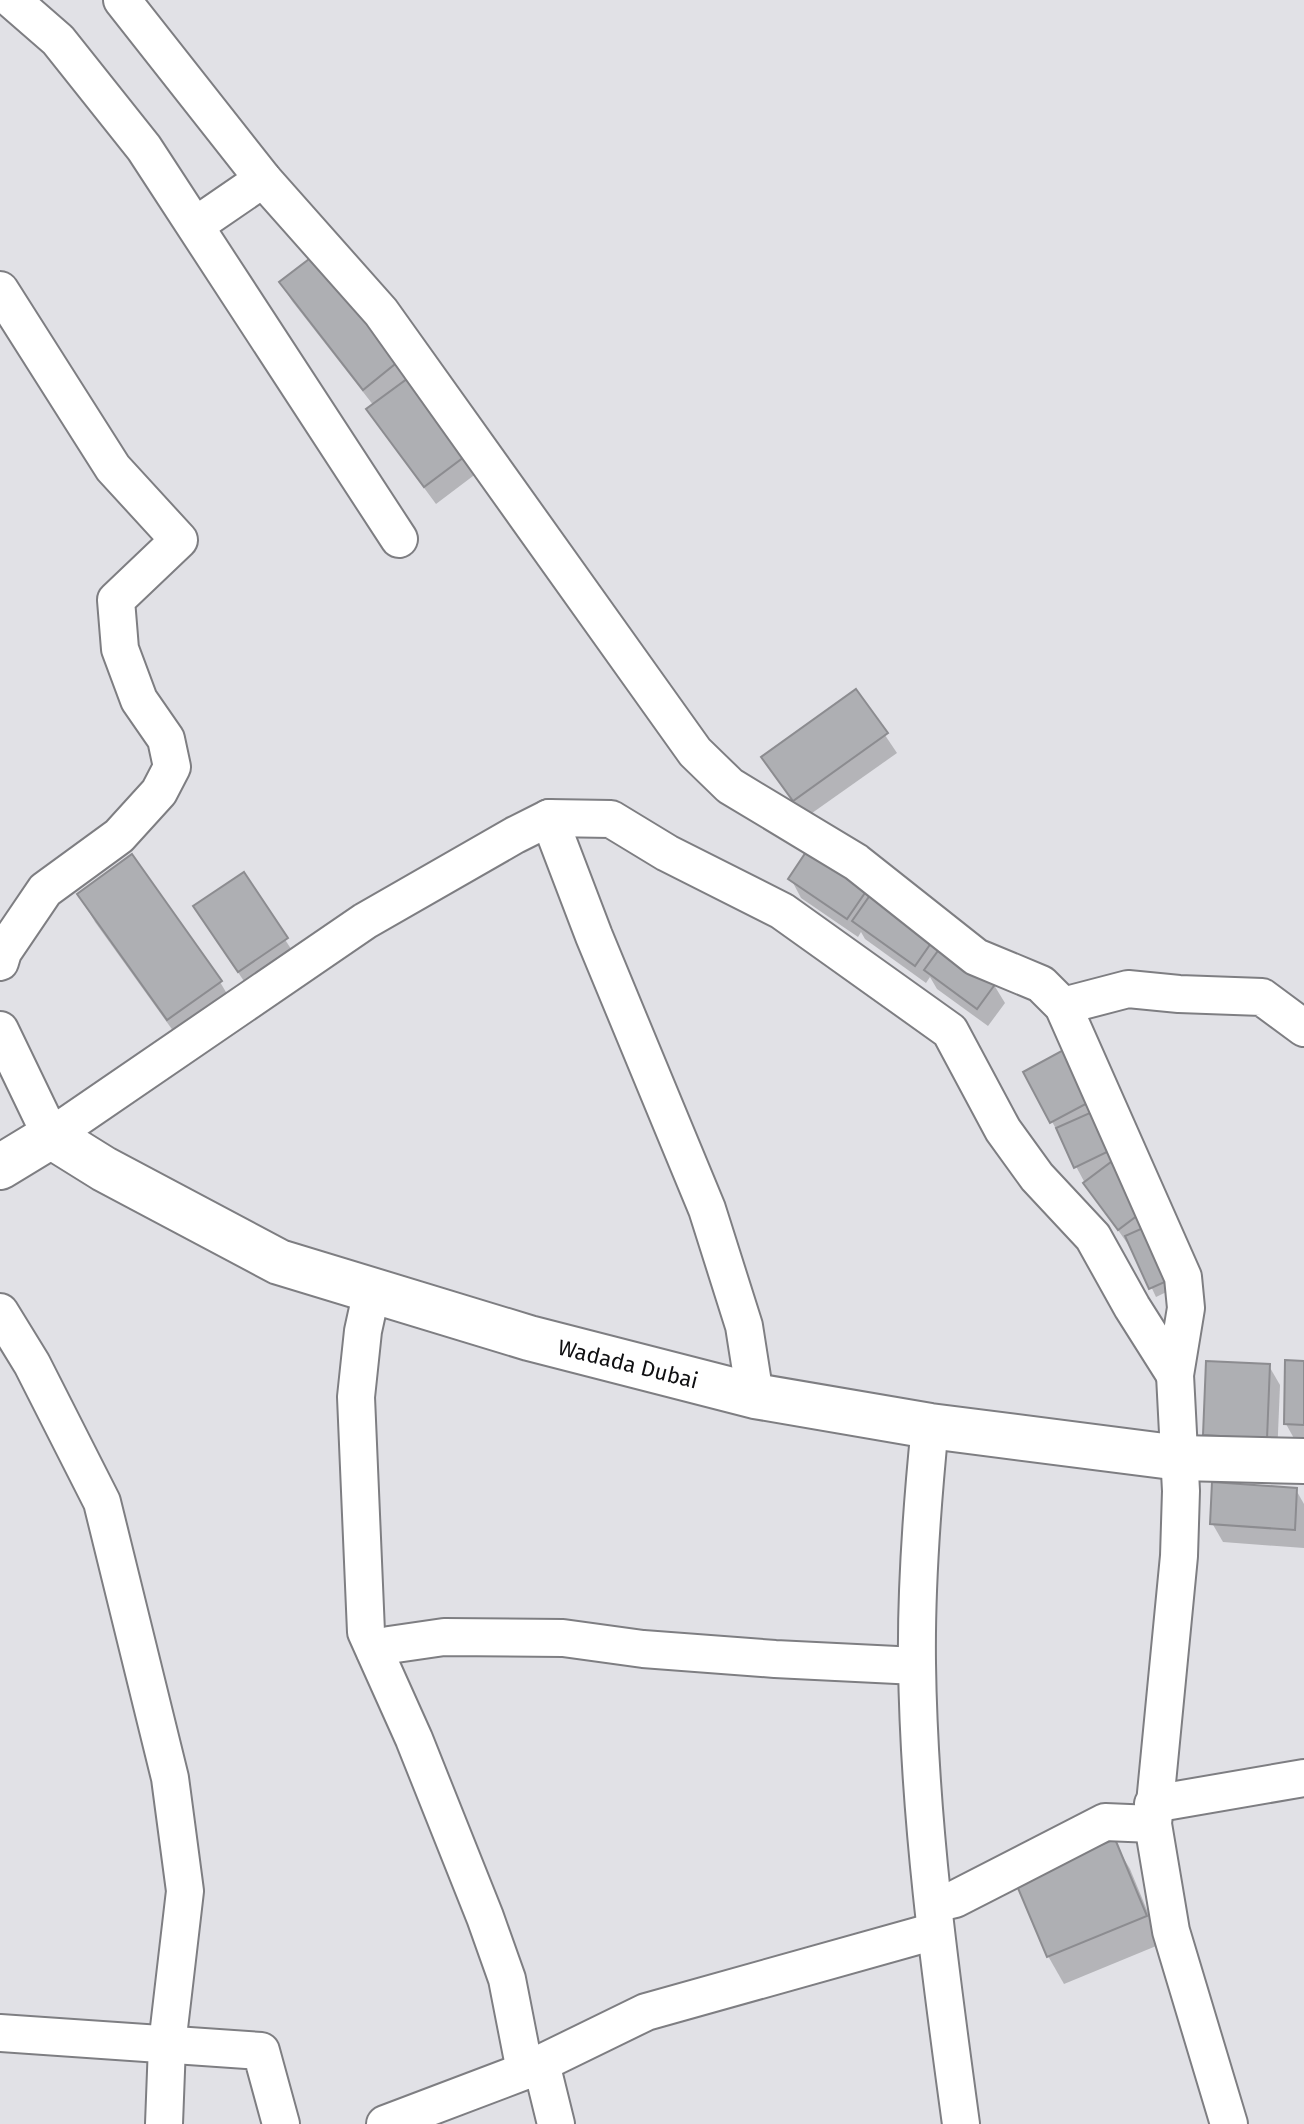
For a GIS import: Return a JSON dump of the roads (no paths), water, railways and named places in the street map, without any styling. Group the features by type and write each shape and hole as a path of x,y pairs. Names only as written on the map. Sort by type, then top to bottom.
{"street":[{"path":"12,0 58,40 144,148 399,539"},
{"path":"122,0 263,179 381,312 695,752 730,786 856,862 976,957 1041,984 1063,1006 1183,1277 1186,1308 1175,1375 1180,1458 1179,1556 1153,1814 1171,1931 1229,2124"},
{"path":"196,225 263,179"},
{"path":"0,290 113,468 179,540 116,600 120,649 139,700 166,739 172,767 159,792 119,836 45,890 3,952 0,962"},
{"path":"0,1167 51,1136 365,921 549,818 611,819 667,853 782,911 950,1031 1003,1130 1037,1177 1093,1237 1175,1375"},
{"path":"549,818 594,936 707,1209 744,1326 755,1396"},
{"path":"1063,1006 1128,989 1262,997 1304,1028"},
{"path":"0,1030 51,1136"},
{"name":"Wadada Dubai","path":"51,1136 104,1169 279,1262 529,1338 755,1396 930,1426 1180,1458 1304,1461"},
{"path":"372,1290 363,1331 356,1397 366,1632 431,1781 485,1917 533,2067 556,2124"},
{"path":"0,1312 32,1364 102,1502 170,1778 185,1891 167,2045 164,2124"},
{"path":"930,1426 921,1536 917,1666 935,1918 961,2124"},
{"path":"375,1651 389,1645 444,1637 563,1638 658,1650 917,1666"},
{"path":"385,2124 533,2067 646,2012 935,1918 955,1899 1105,1822 1153,1814 1304,1778"},
{"path":"0,2033 261,2051 281,2124"}]}
